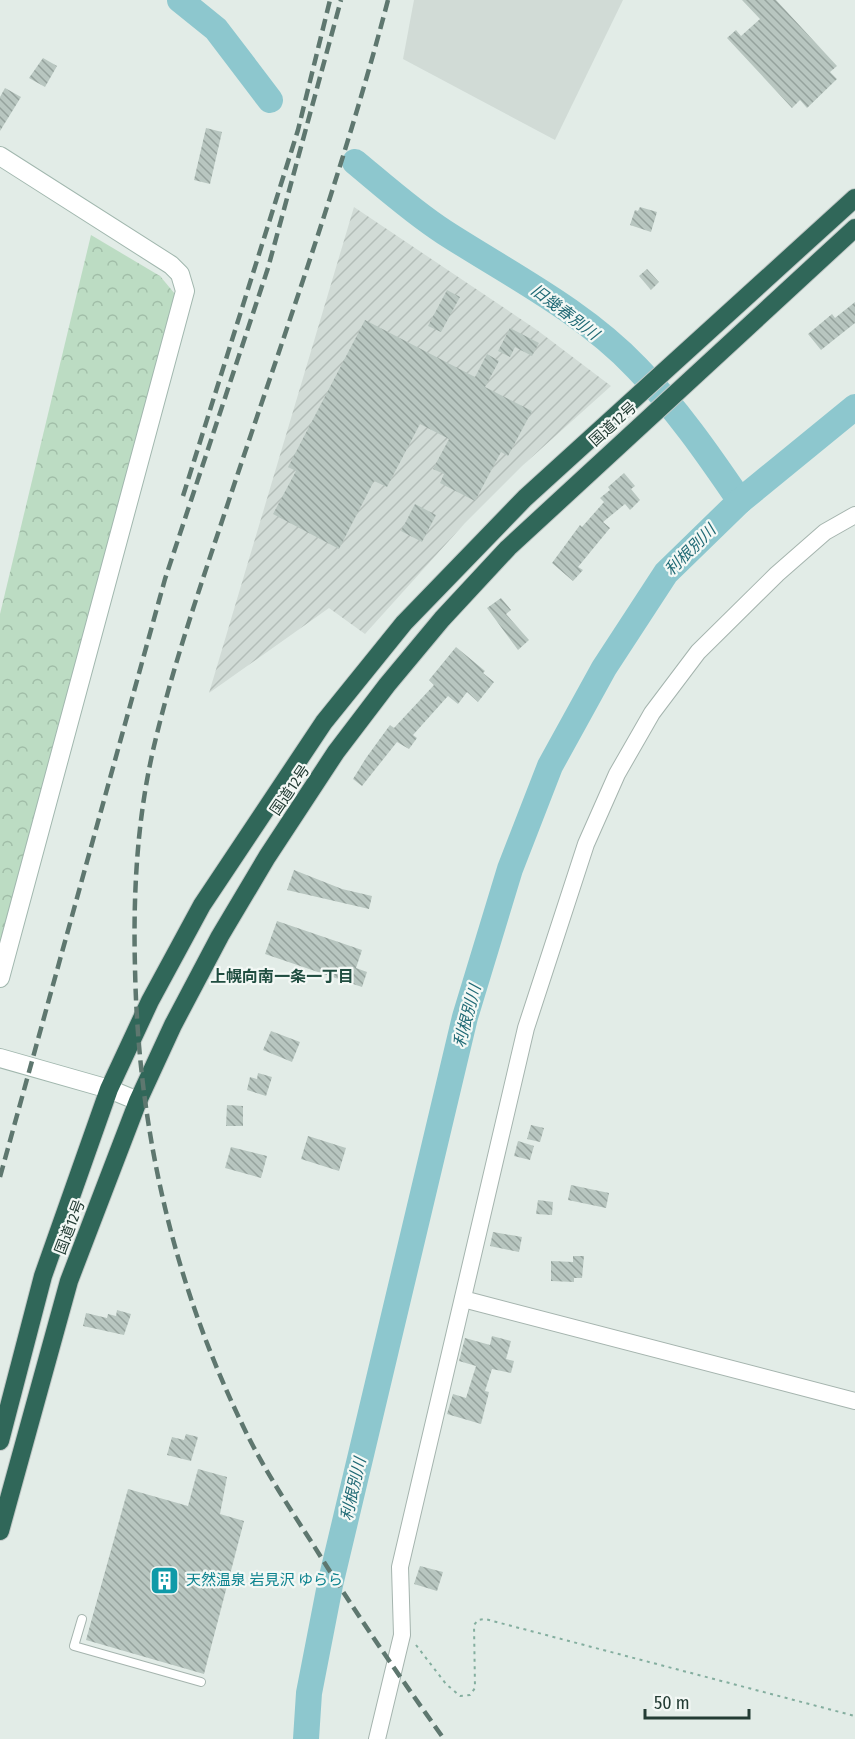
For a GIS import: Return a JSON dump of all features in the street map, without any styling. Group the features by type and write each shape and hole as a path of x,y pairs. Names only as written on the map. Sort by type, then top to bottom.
{"highway":[{"name":"国道12号","path":"0,1441 44,1276 109,1089 150,1001 202,905 324,722 404,623 525,498 855,198"},
{"name":"国道12号","path":"0,1531 69,1281 138,1101 172,1025 267,857 358,723 442,619 508,548 855,228"}],"street":[{"path":"0,156 171,266 184,282 185,291 0,978"},
{"path":"377,1739 401,1626 400,1567 526,1028 586,844 617,774 652,713 698,652 777,574 825,532 855,515"},
{"path":"0,1058 109,1089 138,1101"},
{"path":"463,1299 855,1401"}],"lane":[{"path":"82,1619 74,1646 201,1682"}],"path":[{"path":"401,1626 446,1683 460,1696 470,1695 475,1688 474,1625 478,1620 485,1619 855,1716"}],"shaded area":[{"path":"414,0 623,0 555,140 403,59"},
{"path":"354,207 537,330 611,386 522,466 465,523 365,634 329,608 209,693"}],"green space":[{"path":"91,235 160,276 175,294 0,942 0,614"}],"building":[{"path":"742,0 776,0 837,66 830,72 837,79 807,108 800,100 792,108 727,38 736,30 741,36 760,19"},
{"path":"43,58 57,66 45,87 29,78"},
{"path":"5,88 21,97 0,131 0,97"},
{"path":"206,128 222,132 210,184 194,180"},
{"path":"640,207 657,212 651,232 630,225 635,210 638,211"},
{"path":"647,269 659,282 651,290 639,276"},
{"path":"447,290 460,297 441,332 428,326"},
{"path":"855,302 855,323 821,350 808,334 832,314 835,318"},
{"path":"365,320 475,377 487,354 499,361 485,387 532,411 508,456 501,452 475,501 440,483 444,474 433,469 449,439 420,424 387,487 374,481 339,549 273,514 296,471 288,467"},
{"path":"510,328 539,343 532,356 515,347 510,357 498,351"},
{"path":"624,473 635,486 631,489 640,500 630,510 625,504 603,522 610,528 578,567 583,570 573,581 552,563 580,525 582,527 604,502 600,498 610,490 608,487"},
{"path":"415,504 436,515 422,542 401,531"},
{"path":"501,598 511,610 506,614 529,640 518,650 487,608"},
{"path":"456,647 485,671 483,673 494,682 478,702 467,692 458,704 448,696 413,735 417,738 409,749 397,742 362,786 353,779 366,758 390,725 394,728 434,685 429,680"},
{"path":"294,870 342,889 372,896 369,909 287,890"},
{"path":"277,921 362,950 356,968 367,972 362,987 265,954"},
{"path":"271,1031 300,1042 292,1062 263,1050"},
{"path":"258,1073 272,1077 266,1096 247,1090 250,1077 257,1079"},
{"path":"227,1105 243,1106 243,1126 226,1126"},
{"path":"531,1125 544,1128 540,1142 527,1139"},
{"path":"308,1136 346,1148 339,1171 301,1159"},
{"path":"518,1141 534,1146 530,1160 514,1156"},
{"path":"231,1147 267,1156 261,1178 225,1168"},
{"path":"571,1185 609,1193 606,1208 568,1200"},
{"path":"538,1200 553,1202 552,1215 536,1214"},
{"path":"493,1232 522,1237 519,1252 490,1246"},
{"path":"573,1256 584,1256 582,1278 574,1278 574,1282 551,1281 551,1261 573,1262"},
{"path":"117,1310 131,1314 124,1335 83,1326 86,1313 107,1318 108,1314 116,1316"},
{"path":"492,1336 511,1341 506,1359 514,1361 511,1373 492,1369 485,1391 489,1392 481,1424 447,1414 453,1394 466,1398 476,1366 459,1361 465,1338 490,1345"},
{"path":"186,1434 198,1437 191,1461 167,1455 172,1437 184,1440"},
{"name":"天然温泉 岩見沢 ゆらら","path":"198,1469 227,1477 220,1514 244,1521 204,1674 86,1640 128,1489 188,1506"},
{"path":"420,1566 443,1572 437,1591 414,1584"}],"waterway":[{"name":"旧幾春別川","path":"180,0 216,29 270,100"},
{"name":"旧幾春別川","path":"355,162 432,224 545,294 616,348 651,383 678,415 740,501"},
{"name":"利根別川","path":"306,1739 309,1693 330,1585 465,1017 510,869 550,766 604,668 666,573 740,501 855,407"}],"railway":[{"path":"183,496 298,130 330,0"},
{"path":"0,1177 165,579 268,268 341,0"},
{"path":"388,0 333,188 199,589 162,714 148,773 140,829 136,884 135,968 143,1087 152,1145 179,1260 218,1372 251,1442 277,1487 361,1619 444,1739"}],"place":[{"name":"天然温泉 岩見沢 ゆらら","path":"165,1580"}],"district":[{"name":"上幌向南一条一丁目","path":"282,976"}]}
